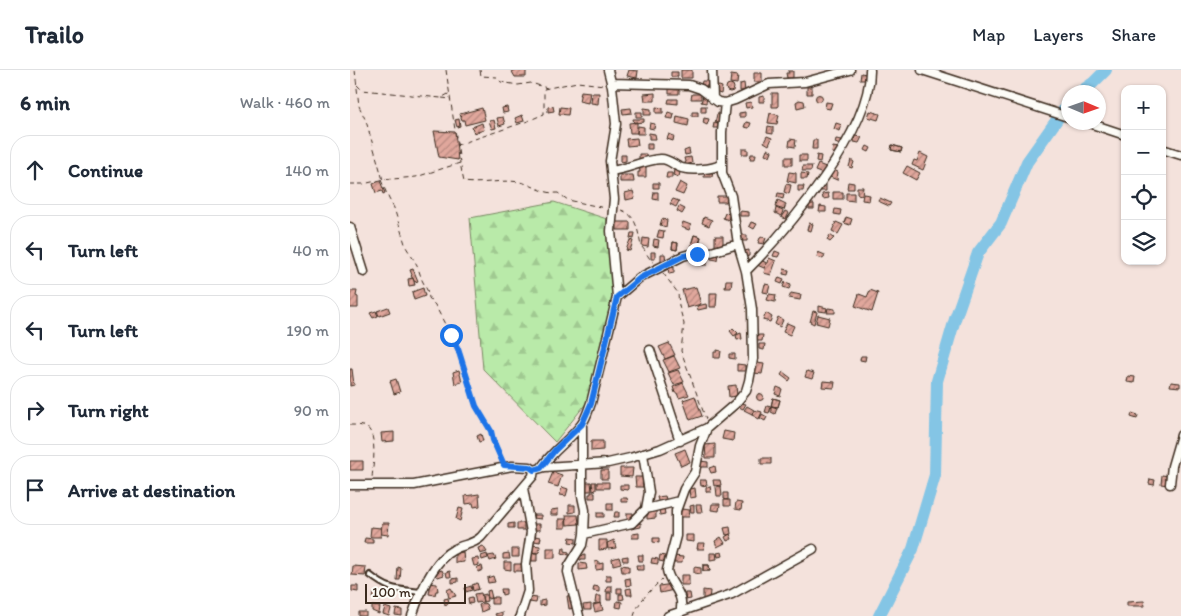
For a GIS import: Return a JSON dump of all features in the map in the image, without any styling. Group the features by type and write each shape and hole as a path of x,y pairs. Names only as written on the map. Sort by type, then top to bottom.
{"street":[{"path":"412,616 429,577 450,551 476,542 555,450 582,424 591,404 617,297 611,231 614,190 611,154 616,124 612,84 608,70"},
{"path":"712,70 713,99"},
{"path":"612,84 690,85 708,93 718,102 725,103 769,84 805,82 850,70"},
{"path":"746,271 796,213 841,154 861,111 870,84 870,70"},
{"path":"922,70 1061,115"},
{"path":"350,485 414,485 507,466 518,465 538,469 608,462 643,454 705,430 741,398 749,382 753,358 752,309 746,271 738,244 731,196 722,173 722,123 725,103"},
{"path":"1106,129 1121,134"},
{"path":"1166,149 1181,155"},
{"path":"611,171 626,169 639,162 660,159 668,160 679,167 685,168 709,169 716,168 721,164"},
{"path":"350,227 364,272"},
{"path":"617,297 640,278 659,267 690,254 708,253 738,244"},
{"path":"650,350 680,441"},
{"path":"579,616 568,566 582,545 584,534 582,424"},
{"path":"680,613 681,600 677,587 667,574 667,570 674,545 676,511 679,501 695,472 705,430"},
{"path":"1170,484 1172,466 1181,435"},
{"path":"643,454 649,492 646,509"},
{"path":"520,616 528,591 526,564 531,532 523,488"},
{"path":"584,534 632,523 646,509 679,501"},
{"path":"668,616 732,594 813,549"}],"lane":[{"path":"370,575 391,588 421,592"}],"path":[{"path":"355,70 359,106 366,121 382,180 394,208 406,247 416,265 429,298 435,305 458,349 476,406 491,431 504,465 507,466"},
{"path":"446,70 464,182 485,183 495,181 523,183 550,194 558,193 568,200 578,203 602,209 614,207 626,211 630,215 637,226 641,246 678,293 684,324 681,351 706,420 705,430"},
{"path":"480,70 480,76 497,77 501,82 518,85 531,83 548,88"},
{"path":"458,145 528,122 544,114 544,89 576,82 612,84"},
{"path":"357,85 362,90 451,100"},
{"path":"358,96 362,90"},
{"path":"440,98 450,93"},
{"path":"350,184 416,177 460,163"},
{"path":"350,425 366,427 372,432 374,450 372,486"},
{"path":"634,616 642,599 664,577 667,570"}],"green space":[{"path":"554,202 607,219 613,299 588,401 555,442 483,369 470,218"}],"building":[{"path":"511,70 526,70 526,77 515,77"},
{"path":"629,70 638,71 637,78 627,76"},
{"path":"681,70 692,70 692,78 681,78"},
{"path":"788,71 793,71 793,78 787,78 786,73 789,73"},
{"path":"671,72 678,72 678,77 671,77"},
{"path":"754,73 762,73 762,82 754,82"},
{"path":"861,73 866,74 865,80 860,80"},
{"path":"731,75 738,76 737,84 730,83"},
{"path":"702,81 710,81 710,86 701,86"},
{"path":"744,83 745,91 740,91 740,84"},
{"path":"730,84 734,88 730,92 726,88"},
{"path":"716,87 722,87 721,94 715,92"},
{"path":"807,87 812,87 812,94 807,94"},
{"path":"669,89 679,90 679,94 669,94"},
{"path":"581,91 590,92 588,103 579,101"},
{"path":"592,93 599,93 598,104 591,103"},
{"path":"655,93 655,101 645,101 644,94"},
{"path":"772,93 778,93 778,107 772,107"},
{"path":"692,94 701,94 701,99 691,99"},
{"path":"819,95 822,98 819,101 816,98"},
{"path":"703,96 707,97 706,103 701,102"},
{"path":"764,96 764,102 759,102 759,97"},
{"path":"669,99 678,99 678,104 668,103"},
{"path":"799,100 804,101 805,106 797,108 796,102"},
{"path":"751,102 752,107 746,108 745,103"},
{"path":"826,102 832,103 830,109 825,108"},
{"path":"553,106 554,111 548,112 548,107"},
{"path":"701,106 706,106 706,112 701,112"},
{"path":"507,107 508,112 503,113 502,108"},
{"path":"560,107 569,108 568,115 559,114"},
{"path":"656,107 663,108 663,113 656,113"},
{"path":"482,108 485,120 465,125 460,114"},
{"path":"631,108 632,113 623,114 622,109"},
{"path":"644,108 651,109 651,115 644,115"},
{"path":"870,111 880,114 878,120 868,117"},
{"path":"636,112 642,112 642,117 636,117"},
{"path":"668,112 674,114 673,119 666,118"},
{"path":"692,112 698,112 698,116 692,116"},
{"path":"745,112 745,117 739,117 739,113"},
{"path":"770,113 779,115 777,124 768,123"},
{"path":"717,114 721,114 719,124 715,123"},
{"path":"522,115 524,121 517,123 515,118"},
{"path":"677,116 689,119 688,126 676,123"},
{"path":"503,117 505,124 499,126 497,118"},
{"path":"704,118 709,119 707,125 703,123"},
{"path":"459,119 460,126 457,127 455,120"},
{"path":"633,119 644,119 644,122 634,123"},
{"path":"494,120 496,128 492,129 489,121"},
{"path":"637,122 637,133 630,133 629,123"},
{"path":"746,122 751,123 749,128 744,127"},
{"path":"482,123 484,130 474,133 472,127"},
{"path":"650,123 655,124 654,129 649,128"},
{"path":"714,123 718,123 718,128 713,128"},
{"path":"836,123 842,125 840,131 834,129"},
{"path":"638,126 644,127 644,134 637,134"},
{"path":"768,126 773,127 773,134 767,133"},
{"path":"434,131 455,132 458,160 439,157"},
{"path":"649,133 655,134 656,139 649,139"},
{"path":"669,134 674,136 673,141 667,139"},
{"path":"767,136 772,138 769,145 764,142"},
{"path":"855,136 862,137 859,143 854,142"},
{"path":"637,138 638,145 627,146 626,139"},
{"path":"790,139 796,140 795,147 789,146"},
{"path":"836,139 842,140 840,145 835,143"},
{"path":"813,140 817,140 817,149 812,149"},
{"path":"647,144 652,144 652,149 647,149"},
{"path":"892,145 902,148 901,152 891,150"},
{"path":"892,145 902,148 901,152 891,150"},
{"path":"867,146 871,148 869,152 865,150"},
{"path":"833,147 839,148 839,154 832,153"},
{"path":"689,149 690,154 685,155 684,151"},
{"path":"742,149 748,149 748,154 742,154"},
{"path":"767,149 772,151 770,156 765,154"},
{"path":"920,153 928,157 923,170 912,165 914,160 917,161"},
{"path":"639,154 646,154 646,159 639,159"},
{"path":"751,154 756,154 755,159 750,159"},
{"path":"621,155 626,155 626,161 621,162"},
{"path":"799,155 807,155 807,161 799,161"},
{"path":"817,155 821,156 820,162 816,161"},
{"path":"691,157 692,163 686,165 684,158"},
{"path":"785,157 792,157 792,165 785,165"},
{"path":"851,160 854,162 852,168 849,167"},
{"path":"818,164 826,167 823,174 815,171"},
{"path":"639,165 646,165 646,177 638,177 638,172 640,172"},
{"path":"803,166 812,166 811,171 802,171"},
{"path":"907,166 920,173 916,180 903,173"},
{"path":"674,170 680,172 679,177 673,175"},
{"path":"833,170 838,172 837,180 830,177"},
{"path":"705,171 713,172 712,177 704,177"},
{"path":"789,172 796,173 796,183 787,181"},
{"path":"667,173 672,173 672,178 666,178"},
{"path":"801,173 808,174 807,179 801,179"},
{"path":"620,175 633,175 634,182 620,182"},
{"path":"380,181 385,193 383,194 382,191 376,193 373,184"},
{"path":"680,182 687,186 683,195 675,192"},
{"path":"848,182 854,183 854,189 847,189"},
{"path":"653,183 659,183 659,188 653,188"},
{"path":"786,184 791,185 789,194 784,192"},
{"path":"821,184 826,184 826,191 821,191"},
{"path":"798,186 804,186 803,191 798,191"},
{"path":"857,187 863,187 862,195 857,194"},
{"path":"633,191 635,198 626,200 625,193"},
{"path":"654,192 658,192 658,200 653,199"},
{"path":"833,192 843,192 843,199 833,199"},
{"path":"778,193 784,194 783,199 777,197"},
{"path":"828,193 829,198 823,199 822,194"},
{"path":"846,193 854,193 854,201 846,200"},
{"path":"863,194 870,195 869,201 862,200"},
{"path":"717,196 727,196 726,202 717,202"},
{"path":"880,198 891,203 889,206 878,201"},
{"path":"673,199 679,201 676,207 670,204"},
{"path":"778,200 786,204 784,210 775,207"},
{"path":"809,204 814,204 814,209 809,209"},
{"path":"679,206 685,209 682,214 677,211"},
{"path":"820,206 826,207 826,212 819,212"},
{"path":"776,208 783,211 781,216 775,213"},
{"path":"835,209 841,210 840,215 834,214"},
{"path":"740,211 749,212 749,216 740,216"},
{"path":"785,211 789,213 786,219 781,217"},
{"path":"725,213 730,214 728,220 723,218"},
{"path":"704,217 712,220 709,226 702,223"},
{"path":"846,217 852,219 850,225 844,223"},
{"path":"662,219 667,220 666,227 660,225"},
{"path":"617,222 630,222 630,230 617,230"},
{"path":"683,222 691,225 689,230 681,227"},
{"path":"751,222 757,224 754,229 749,226"},
{"path":"836,222 843,225 838,234 832,231"},
{"path":"809,223 813,224 811,231 807,230"},
{"path":"659,230 664,231 663,238 657,237"},
{"path":"631,233 635,233 634,239 630,238"},
{"path":"694,235 701,237 698,247 691,245"},
{"path":"694,235 701,237 698,247 691,245"},
{"path":"742,235 747,235 747,241 741,241"},
{"path":"830,235 834,238 830,242 827,240"},
{"path":"715,236 723,236 723,247 715,247"},
{"path":"762,237 766,238 764,244 758,243"},
{"path":"643,238 649,239 648,247 642,246"},
{"path":"654,239 659,240 658,247 653,246"},
{"path":"630,240 633,241 630,251 626,250"},
{"path":"673,242 678,243 677,250 672,249"},
{"path":"673,242 678,243 677,250 672,249"},
{"path":"749,250 749,256 745,257 744,251"},
{"path":"775,251 780,253 778,257 773,256"},
{"path":"651,252 655,252 655,259 651,259"},
{"path":"818,252 825,255 823,259 817,257"},
{"path":"712,253 718,253 717,260 711,259"},
{"path":"661,254 665,254 666,262 661,262"},
{"path":"700,258 707,259 707,265 699,265"},
{"path":"769,258 776,261 771,275 764,273"},
{"path":"760,260 767,263 764,268 757,265"},
{"path":"674,267 674,273 669,274 668,268"},
{"path":"413,269 418,281 415,282 410,270"},
{"path":"784,269 789,270 788,275 783,274"},
{"path":"779,277 784,279 782,284 777,282"},
{"path":"413,278 415,285 409,286 408,279"},
{"path":"726,280 732,280 731,288 725,288"},
{"path":"785,282 791,284 789,289 783,287"},
{"path":"765,284 770,285 768,293 763,292"},
{"path":"696,287 701,304 687,308 682,290"},
{"path":"423,288 425,296 414,300 412,292"},
{"path":"870,290 878,293 872,312 855,306 859,294 867,297"},
{"path":"350,291 357,291 358,308 350,308"},
{"path":"710,293 717,293 716,307 710,307"},
{"path":"791,293 801,295 800,300 789,298"},
{"path":"769,294 776,295 775,302 767,300"},
{"path":"706,304 707,308 698,310 697,306"},
{"path":"819,306 827,308 826,312 819,311"},
{"path":"388,307 390,312 379,316 377,311"},
{"path":"828,308 835,309 835,313 827,313"},
{"path":"376,311 378,316 373,318 370,313"},
{"path":"813,311 817,312 814,324 810,322"},
{"path":"766,313 772,317 770,322 763,320"},
{"path":"818,315 830,318 828,326 816,323"},
{"path":"778,317 783,320 780,327 775,324"},
{"path":"787,323 794,326 790,335 783,332"},
{"path":"733,328 738,333 734,336 730,331"},
{"path":"741,333 742,339 737,340 736,335"},
{"path":"763,335 762,341 756,341 756,336"},
{"path":"669,343 675,355 665,359 659,347"},
{"path":"759,344 765,344 764,350 759,349"},
{"path":"717,350 721,351 720,358 714,358 714,352 717,352"},
{"path":"729,354 735,354 735,359 729,358"},
{"path":"674,356 680,368 669,372 663,360"},
{"path":"861,356 866,356 865,361 860,360"},
{"path":"757,363 764,364 762,374 754,373"},
{"path":"737,364 745,365 745,371 737,371"},
{"path":"350,369 352,369 354,385 350,386"},
{"path":"459,370 462,382 455,384 453,372"},
{"path":"678,370 684,382 674,385 668,373"},
{"path":"807,371 814,373 812,379 805,377"},
{"path":"783,372 791,378 789,381 781,375"},
{"path":"1128,376 1135,377 1134,383 1127,382"},
{"path":"396,379 400,392 394,394 390,381"},
{"path":"823,381 835,382 834,388 822,387"},
{"path":"1171,382 1180,383 1180,387 1170,386"},
{"path":"683,383 689,395 679,398 673,387"},
{"path":"736,385 737,396 729,397 728,386"},
{"path":"777,387 782,389 780,396 775,394"},
{"path":"760,394 763,397 760,400 757,397"},
{"path":"695,396 702,416 690,420 683,400"},
{"path":"773,398 780,400 778,407 771,406"},
{"path":"773,398 780,400 778,407 771,406"},
{"path":"741,403 746,404 743,409 739,407"},
{"path":"747,406 754,410 752,414 744,410"},
{"path":"767,406 771,407 769,413 765,412"},
{"path":"771,406 777,408 775,414 771,412"},
{"path":"755,410 762,412 759,419 752,415"},
{"path":"1132,413 1138,415 1137,419 1131,417"},
{"path":"762,414 767,417 765,421 760,418"},
{"path":"724,431 734,433 733,441 722,439"},
{"path":"394,432 394,441 382,442 381,433"},
{"path":"481,434 483,441 479,442 477,436"},
{"path":"591,441 603,441 603,450 591,451"},
{"path":"715,444 715,458 706,458 705,445"},
{"path":"685,449 690,462 681,466 675,453"},
{"path":"761,458 771,458 771,464 761,464"},
{"path":"350,461 363,461 363,470 350,470"},
{"path":"700,461 708,462 708,467 700,467"},
{"path":"715,466 716,472 711,473 709,468"},
{"path":"620,468 633,468 632,477 620,476"},
{"path":"601,470 608,470 608,479 601,479"},
{"path":"553,472 562,475 558,487 548,484"},
{"path":"1162,475 1168,476 1167,485 1161,484"},
{"path":"635,477 643,477 643,487 636,487"},
{"path":"1150,479 1155,480 1154,485 1149,484"},
{"path":"700,480 706,480 707,485 701,486"},
{"path":"713,480 720,480 721,485 714,486"},
{"path":"583,482 591,482 592,491 584,491"},
{"path":"592,482 596,482 596,490 593,491"},
{"path":"597,482 609,482 609,488 597,488"},
{"path":"620,485 628,485 628,490 620,489"},
{"path":"710,486 711,492 706,492 706,487"},
{"path":"721,486 722,496 717,496 716,487"},
{"path":"562,487 568,489 566,496 560,495"},
{"path":"695,488 696,497 690,498 689,489"},
{"path":"591,492 595,492 595,498 589,498"},
{"path":"724,493 728,493 728,500 724,499"},
{"path":"479,494 480,506 474,507 473,503 466,504 465,496"},
{"path":"665,496 667,502 659,504 657,497"},
{"path":"621,498 627,498 628,502 621,502"},
{"path":"724,500 730,500 730,506 724,506"},
{"path":"736,502 742,503 741,510 735,509"},
{"path":"607,503 613,503 613,510 607,510"},
{"path":"712,504 720,504 719,511 711,510"},
{"path":"569,505 575,505 575,512 569,513"},
{"path":"694,505 694,512 691,512 690,506"},
{"path":"696,505 701,505 702,512 697,512"},
{"path":"459,508 463,509 460,521 456,519"},
{"path":"664,508 665,514 660,515 659,509"},
{"path":"558,509 558,515 551,515 551,510"},
{"path":"656,509 656,518 647,519 647,512"},
{"path":"681,509 690,510 689,517 680,517"},
{"path":"615,512 619,512 619,517 614,517"},
{"path":"597,513 604,513 604,517 597,517"},
{"path":"627,513 633,513 633,520 627,520"},
{"path":"533,515 541,515 541,519 533,518"},
{"path":"566,515 578,515 579,524 567,525"},
{"path":"559,519 566,519 566,528 559,528"},
{"path":"382,523 389,523 388,535 381,534"},
{"path":"514,523 514,528 508,528 508,524"},
{"path":"517,523 524,523 524,530 517,530"},
{"path":"641,523 641,527 631,529 630,525"},
{"path":"534,524 540,524 540,530 534,530"},
{"path":"371,527 381,528 381,537 370,537"},
{"path":"730,527 731,534 726,535 724,528"},
{"path":"639,533 639,538 632,538 632,534"},
{"path":"730,534 732,539 727,541 725,537"},
{"path":"686,535 694,535 694,542 686,541"},
{"path":"535,536 541,537 540,542 534,541"},
{"path":"570,537 576,538 576,543 569,542"},
{"path":"721,537 725,543 717,547 715,541"},
{"path":"365,538 373,539 373,543 364,543"},
{"path":"653,538 659,538 659,543 653,542"},
{"path":"599,540 607,540 607,549 599,550"},
{"path":"614,540 616,548 608,549 607,543"},
{"path":"698,543 705,543 704,549 697,549"},
{"path":"533,545 540,546 539,553 530,552 530,548 533,548"},
{"path":"483,546 487,552 480,554 478,548"},
{"path":"547,548 555,548 555,558 547,558"},
{"path":"563,548 569,552 569,555 562,553"},
{"path":"512,549 519,549 519,557 512,557"},
{"path":"463,552 464,562 455,563 455,553"},
{"path":"722,552 723,556 718,557 717,553"},
{"path":"509,553 510,559 503,559 503,554"},
{"path":"531,553 537,553 537,561 532,561"},
{"path":"710,553 716,553 717,559 710,560"},
{"path":"487,554 488,558 482,560 481,556"},
{"path":"494,555 496,559 490,561 488,556"},
{"path":"585,555 585,560 580,560 579,556"},
{"path":"638,555 643,555 643,561 639,561"},
{"path":"660,555 665,556 664,562 659,561"},
{"path":"628,556 628,561 623,561 622,557"},
{"path":"674,556 683,557 682,563 674,563"},
{"path":"619,557 621,563 613,565 612,559"},
{"path":"478,558 479,565 474,566 472,559"},
{"path":"652,558 658,559 658,564 651,563"},
{"path":"599,561 599,564 603,563 603,569 596,570 595,562"},
{"path":"504,562 511,562 511,570 504,569"},
{"path":"579,563 586,564 587,569 579,570"},
{"path":"514,564 524,564 525,571 514,571"},
{"path":"621,565 629,566 629,572 622,572"},
{"path":"636,565 644,565 644,570 637,570"},
{"path":"703,565 709,565 710,571 703,571"},
{"path":"703,565 709,565 710,571 703,571"},
{"path":"353,566 366,567 365,576 352,575"},
{"path":"482,566 483,570 478,572 477,567"},
{"path":"398,567 401,568 400,580 397,580"},
{"path":"694,567 701,568 701,574 694,573"},
{"path":"442,570 444,575 438,577 436,572"},
{"path":"450,571 451,577 447,577 446,572"},
{"path":"606,575 611,575 611,581 606,581"},
{"path":"681,575 689,575 689,585 681,585"},
{"path":"493,576 495,582 488,583 487,578"},
{"path":"458,578 458,582 452,583 452,579"},
{"path":"630,578 631,585 626,586 625,579"},
{"path":"428,583 437,584 438,591 436,591 435,595 429,594 430,588 427,588"},
{"path":"477,583 479,589 473,591 472,585"},
{"path":"673,584 674,590 660,593 659,586"},
{"path":"352,586 358,586 358,592 352,591"},
{"path":"471,586 472,590 466,592 465,588"},
{"path":"594,586 599,587 599,592 593,591"},
{"path":"607,586 612,586 612,592 606,592"},
{"path":"451,588 456,596 449,598 447,590"},
{"path":"617,588 622,588 622,593 617,593"},
{"path":"631,588 632,595 627,595 626,589"},
{"path":"501,589 506,589 506,594 502,595"},
{"path":"490,590 492,598 488,599 487,591"},
{"path":"703,590 710,591 709,601 703,601"},
{"path":"374,593 381,594 380,601 373,599"},
{"path":"481,593 483,602 476,603 474,594"},
{"path":"607,593 611,593 611,600 607,600"},
{"path":"685,593 690,593 691,599 685,600"},
{"path":"486,594 487,601 483,602 482,595"},
{"path":"619,594 623,594 624,599 619,600"},
{"path":"573,595 575,608 569,609 567,596"},
{"path":"596,596 601,596 601,604 595,603"},
{"path":"472,597 473,603 469,604 468,598"},
{"path":"498,597 498,604 491,604 491,598"},
{"path":"530,597 537,598 536,603 529,602"},
{"path":"448,598 449,603 445,605 444,599"},
{"path":"545,600 545,605 540,606 540,601"},
{"path":"617,601 622,602 621,608 616,607"},
{"path":"1144,601 1145,606 1127,606 1127,602"},
{"path":"601,603 603,610 595,612 593,605"},
{"path":"486,604 488,609 481,612 479,605"},
{"path":"591,604 591,610 584,610 583,605"},
{"path":"372,606 380,607 379,614 372,611"},
{"path":"385,607 391,609 389,616 383,614"},
{"path":"396,609 402,610 402,616 395,615"},
{"path":"358,612 366,612 366,616 358,616"},
{"path":"502,612 502,616 496,616 495,614"}],"waterway":[{"path":"1090,85 1106,70"},
{"path":"879,616 913,549 935,475 937,381 955,319 978,253 1001,223 1027,162 1061,114"}],"route":[{"path":"451,335 458,349 476,406 491,431 504,465 518,465 530,467 534,470 541,468 555,450 575,432 586,417 591,404 617,297 640,278 659,267 674,262 683,256 697,254"}]}
